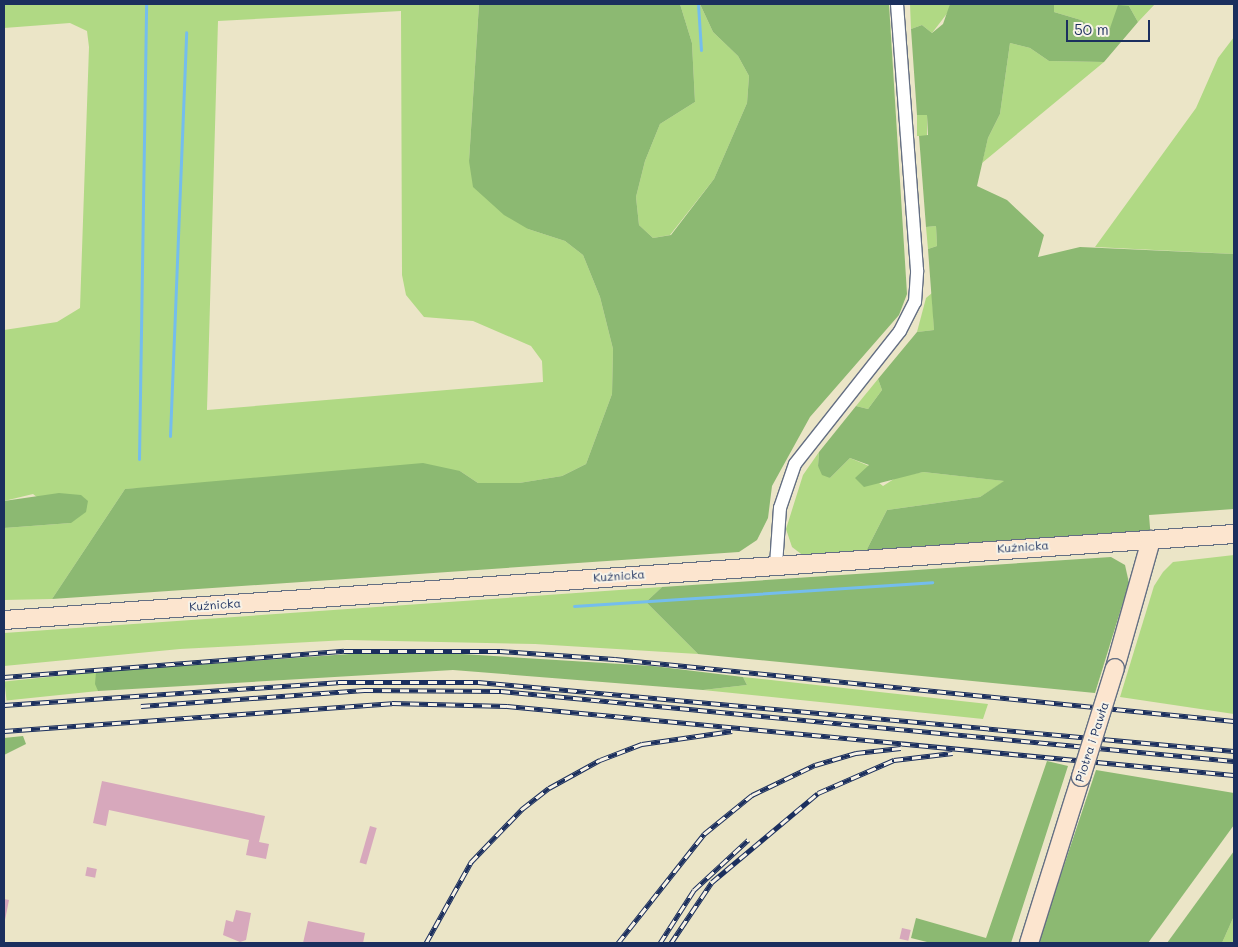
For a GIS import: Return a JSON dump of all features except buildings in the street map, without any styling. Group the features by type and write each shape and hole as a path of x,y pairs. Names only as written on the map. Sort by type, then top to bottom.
{"street":[{"path":"776,565 776,528 789,476 900,331 915,302 917,270 898,4"},
{"name":"Kuźnicka","path":"4,620 1234,534"},
{"name":"Piotra i Pawła","path":"1029,943 1115,668 1151,540"}],"green space":[{"path":"4,4 479,4 469,161 528,229 565,241 583,255 600,297 613,349 612,394 586,464 562,476 519,483 478,483 460,471 125,489 52,599 4,600 4,528 71,523 33,494 4,501 4,330 57,322 80,308 89,47 87,31 70,23 4,28","holes":["401,11 402,275 406,295 424,317 473,321 531,346 542,361 543,382 207,410 218,21"]},
{"path":"479,4 680,4 692,43 695,102 660,124 645,161 636,197 639,225 653,238 671,235 714,179 747,103 749,76 738,56 713,32 700,4 889,4 907,294 899,315 810,417 772,486 768,518 757,540 739,552 52,599 125,489 423,463 460,471 478,483 519,483 562,476 586,464 612,394 613,349 600,297 583,255 565,241 528,229 504,215 473,187 469,161"},
{"path":"680,4 700,4 713,32 738,56 749,76 747,103 714,179 670,235 653,238 639,225 636,197 645,161 660,124 695,102 692,43"},
{"path":"910,4 950,4 949,11 932,33 922,25 911,29"},
{"path":"950,4 1054,4 1054,12 1081,20 1097,30 1110,28 1118,5 1129,6 1138,22 1104,62 1049,61 1030,48 1010,43 1000,114 988,138 977,186 1007,200 1044,235 1038,257 1080,247 1234,254 1234,509 1149,515 1151,540 862,559 887,510 980,497 1004,481 923,472 864,487 855,478 869,465 850,458 830,478 822,475 818,466 819,452 856,406 868,409 882,390 878,379 917,332 934,330 928,249 937,246 936,226 926,227 919,136 928,135 927,115 917,115 911,29 922,25 932,33 943,24"},
{"path":"1054,4 1155,4 1138,22 1129,6 1110,28 1097,30 1081,20 1054,12"},
{"path":"1234,37 1234,254 1095,247 1196,108 1218,58"},
{"path":"1010,43 1030,48 1049,61 1104,62 982,163 988,138 1000,114"},
{"path":"917,115 927,115 927,136 917,136"},
{"path":"936,226 937,246 928,249 926,227"},
{"path":"932,293 934,330 917,332 926,298"},
{"path":"878,379 882,390 868,409 856,406"},
{"path":"819,452 818,466 830,478 850,458 869,466 864,471 883,486 897,477 923,472 1005,481 980,497 887,510 862,559 813,563 792,547 786,529 803,475"},
{"path":"59,493 81,495 88,501 86,512 71,523 4,528 4,501"},
{"path":"1234,555 1234,714 1120,697 1154,586 1163,572 1173,562"},
{"path":"1111,557 1125,565 1129,583 1095,693 698,654 646,602 662,587"},
{"path":"662,587 646,602 698,654 535,644 347,640 180,649 4,666 4,633"},
{"path":"349,654 462,654 653,666 743,677 747,685 703,690 453,670 98,691 95,684 96,672"},
{"path":"96,672 98,691 6,701 5,682"},
{"path":"743,677 988,704 983,719 703,690 747,685"},
{"path":"23,736 26,744 4,755 4,738"},
{"path":"1047,761 1068,766 1011,943 931,943 911,938 916,918 986,938"},
{"path":"1096,770 1234,793 1234,825 1148,943 1038,943"},
{"path":"1234,851 1234,916 1222,943 1167,943"},
{"path":"1234,916 1234,943 1222,943"}],"waterway":[{"path":"139,459 146,4"},
{"path":"698,4 701,50"},
{"path":"170,436 186,32"},
{"path":"574,606 932,582"}],"railway":[{"path":"4,677 344,651 500,651 615,659 1234,721"},
{"path":"4,705 338,682 478,682 1234,751"},
{"path":"141,706 364,690 501,691 1234,761"},
{"path":"4,731 392,703 507,706 1234,775"},
{"path":"426,943 471,862 522,809 549,788 600,760 642,744 732,731"},
{"path":"618,943 704,834 752,795 815,765 856,753 901,748"},
{"path":"671,943 712,882 818,793 894,760 953,753"},
{"path":"660,943 694,890 748,840"}]}
